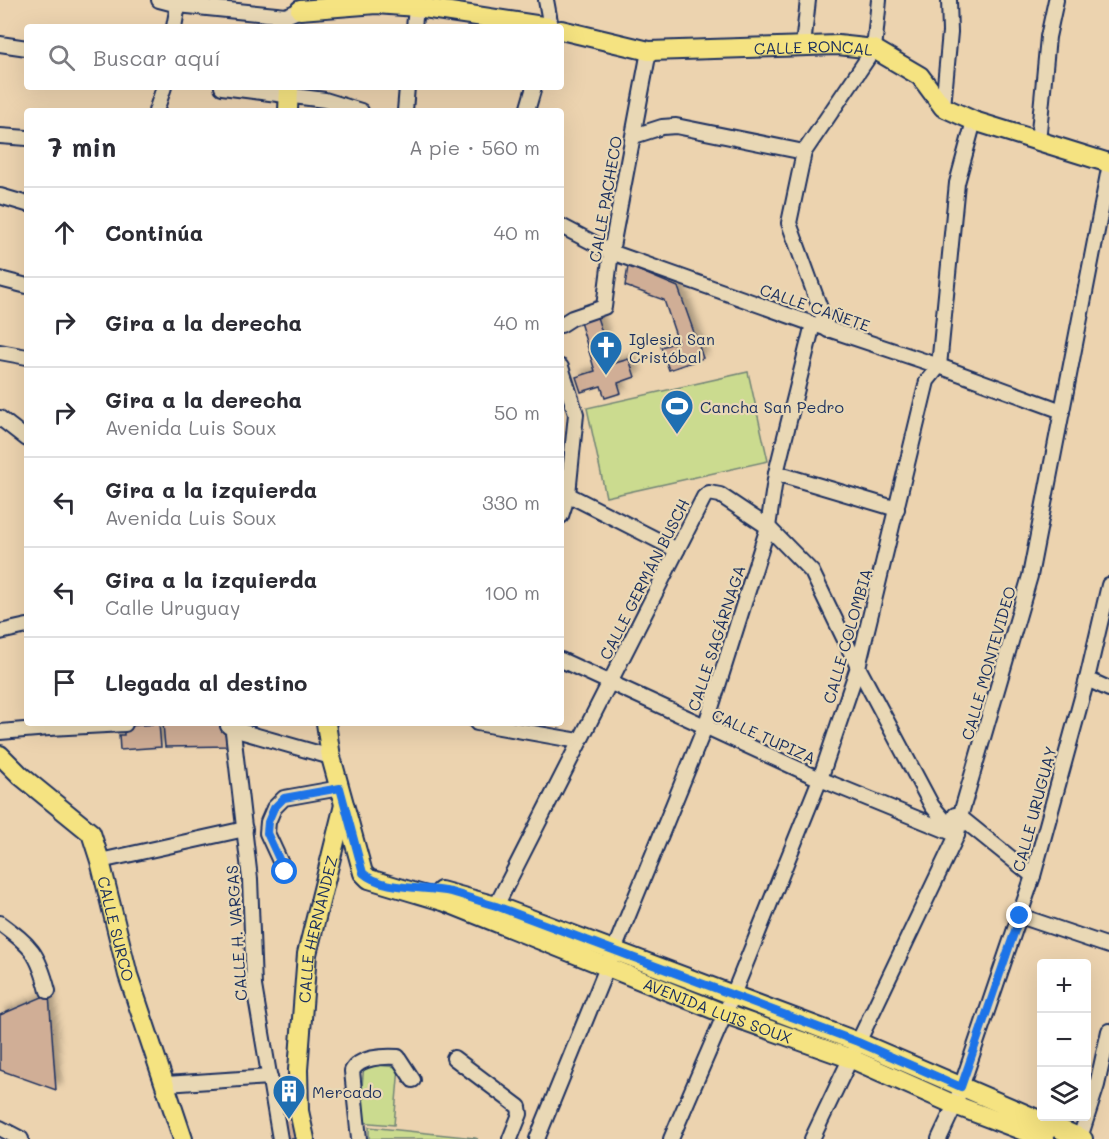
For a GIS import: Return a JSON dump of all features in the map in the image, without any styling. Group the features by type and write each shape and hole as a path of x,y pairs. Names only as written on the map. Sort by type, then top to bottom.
{"main road":[{"path":"299,12 376,4 417,3 533,24"},
{"name":"CALLE RONCAL","path":"564,31 649,51 838,45 874,49 920,76 943,107 974,121 1109,163"},
{"path":"326,726 331,757 342,795"},
{"name":"CALLE SURCO","path":"0,754 21,776 91,833 128,975 183,1139"},
{"name":"AVENIDA LUIS SOUX","path":"342,795 363,873 369,879 443,901 612,959 733,996 855,1051 955,1105 1021,1134 1045,1139"},
{"name":"CALLE HERNÁNDEZ","path":"305,1139 299,1112 298,1070 307,954 342,795"},
{"name":"AVENIDA LUIS SOUX","path":"389,884 450,892 496,906 725,1014 855,1051 961,1087 1081,1138"}],"street":[{"path":"159,0 286,16 299,12"},
{"path":"546,0 550,24"},
{"path":"803,46 808,0"},
{"path":"828,330 789,223 804,152 874,49 879,0"},
{"path":"943,107 950,32 949,0"},
{"path":"1038,142 1048,37 1056,0"},
{"path":"174,24 178,2"},
{"path":"414,24 417,3"},
{"path":"0,44 24,48"},
{"name":"CALLE PACHECO","path":"564,323 604,307 611,252 649,51"},
{"path":"157,108 163,90"},
{"path":"240,90 288,98 325,99 352,108"},
{"path":"405,108 407,90"},
{"path":"528,108 533,90"},
{"name":"CALLE COLOMBIA","path":"671,1139 733,996 820,779 858,667 927,381 939,366 957,183 974,121"},
{"path":"634,136 662,127 676,126 804,152"},
{"path":"0,136 24,138"},
{"name":"CALLE MONTEVIDEO","path":"812,1139 957,835 960,817 1030,576 1062,411 1104,222 1109,169"},
{"path":"0,196 24,203"},
{"name":"CALLE CAÑETE","path":"564,228 611,252 1062,411"},
{"path":"0,279 24,285"},
{"name":"CALLE SAGÁRNAGA","path":"537,1139 705,727 768,526 776,473 813,324"},
{"path":"0,352 24,356"},
{"path":"564,376 576,414 565,493 677,550"},
{"path":"0,418 24,437"},
{"path":"776,473 897,509"},
{"name":"CALLE GERMÁN BUSCH","path":"496,906 704,497 710,493 720,495 768,526 812,572 858,667 932,806 957,835"},
{"name":"CALLE URUGUAY","path":"939,1139 955,1105 1033,876 1087,679 1109,585"},
{"path":"0,632 24,627"},
{"name":"CALLE TUPIZA","path":"564,661 820,779 957,835"},
{"path":"1087,679 1109,689"},
{"path":"0,732 42,726"},
{"name":"CALLE H. VARGAS","path":"230,726 250,879 254,986 280,1139"},
{"path":"233,726 331,757"},
{"path":"504,726 579,741"},
{"path":"285,872 267,833 268,822 274,808 284,798 342,795"},
{"path":"932,806 960,817 1033,876"},
{"path":"100,861 245,829"},
{"path":"1020,916 1109,946"},
{"path":"0,923 25,942 35,953 48,991"},
{"path":"1081,1138 1097,1085 1109,1031"},
{"path":"359,1139 352,1071 354,1066 361,1061 399,1057 413,1080"},
{"path":"454,1058 519,1107 520,1114 510,1139"},
{"path":"166,1084 270,1077"},
{"path":"0,1128 21,1139"}],"green space":[{"name":"Cancha San Pedro","path":"748,372 768,461 606,497 587,408"},
{"path":"364,1064 399,1067 394,1125 359,1122"},
{"path":"369,1127 475,1138 478,1139 369,1139"}],"building":[{"path":"628,266 678,287 703,358 669,370 661,347 678,342 664,300 625,286"},
{"path":"597,317 612,364 629,359 635,377 618,383 621,393 605,398 601,386 581,392 576,377 595,371 580,322"},
{"path":"124,726 159,726 161,747 120,750 119,735 124,735"},
{"path":"163,726 223,726 229,730 230,746 165,747"},
{"path":"49,994 56,1090 0,1070 0,1015"},
{"name":"Mercado","path":"292,1100 299,1139 285,1139 279,1101"}],"place":[{"name":"Iglesia San Cristóbal","path":"606,376"},
{"name":"Cancha San Pedro","path":"677,435"},
{"name":"Mercado","path":"289,1120"}],"route":[{"path":"285,872 267,833 268,822 274,808 284,798 340,788 363,873 369,879 450,892 496,906 858,1042 961,1087 1020,916"}]}
